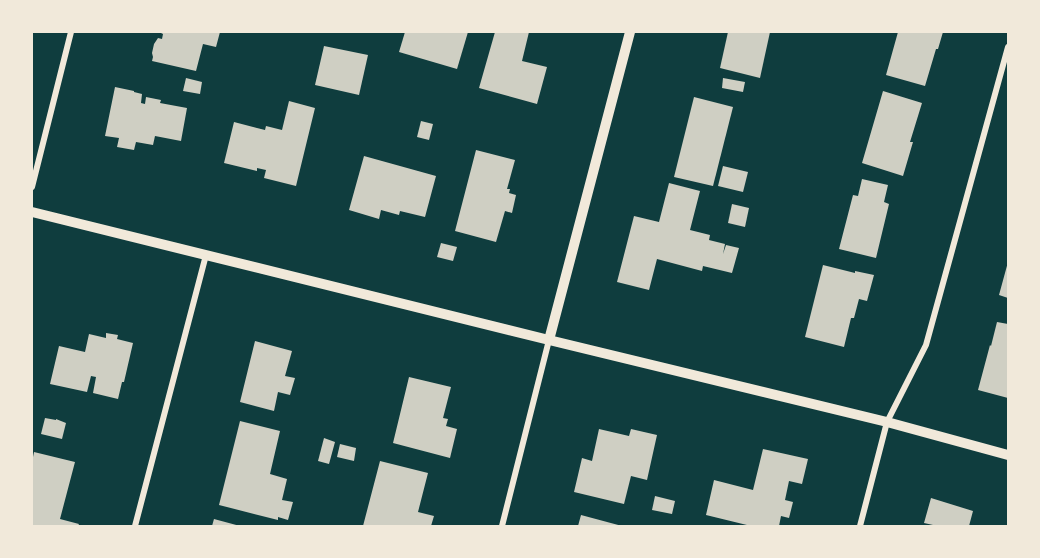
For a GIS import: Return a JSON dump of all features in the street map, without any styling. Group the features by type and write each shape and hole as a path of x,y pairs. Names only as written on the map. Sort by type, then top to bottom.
{"street":[{"path":"32,187 71,32"},
{"path":"501,526 630,32"},
{"path":"860,526 887,422 926,345 1008,47"},
{"path":"32,212 887,422 1008,455"},
{"path":"135,526 206,255"}],"building":[{"path":"159,32 220,32 216,47 203,44 196,71 152,61 154,44 158,38 162,39 163,34"},
{"path":"405,32 468,32 457,69 399,52"},
{"path":"495,32 529,32 522,61 547,67 537,104 479,88"},
{"path":"728,32 770,32 760,78 720,68"},
{"path":"898,32 943,32 925,86 886,75"},
{"path":"324,46 368,55 359,95 315,85"},
{"path":"186,78 202,82 200,94 183,91"},
{"path":"723,78 745,82 743,92 722,88"},
{"path":"115,87 142,94 141,103 145,104 146,97 161,100 160,103 187,108 181,141 155,136 153,145 136,142 134,150 117,147 119,138 105,136"},
{"path":"883,91 922,103 903,176 862,163"},
{"path":"694,97 733,107 713,186 674,177"},
{"path":"289,101 315,108 296,186 264,178 266,170 257,168 257,171 224,163 234,122 265,130 266,126 282,130"},
{"path":"421,121 433,124 429,140 417,137"},
{"path":"476,150 515,160 507,189 510,189 509,193 516,195 512,213 505,211 496,242 455,231"},
{"path":"364,156 436,176 425,217 400,211 399,215 381,210 379,219 349,210"},
{"path":"723,166 748,172 743,192 718,186"},
{"path":"862,179 888,185 884,202 889,204 876,258 839,249 853,195 858,196"},
{"path":"669,183 700,191 690,230 710,235 709,240 725,244 723,254 726,245 739,248 732,273 703,266 702,271 657,259 649,290 617,282 634,216 659,222"},
{"path":"732,204 749,208 745,227 728,223"},
{"path":"441,243 457,247 453,261 437,257"},
{"path":"1008,262 1008,298 999,295"},
{"path":"823,265 874,275 867,301 859,299 854,318 851,318 844,347 805,337"},
{"path":"997,322 1008,324 1008,398 978,390"},
{"path":"106,333 118,335 117,339 133,343 118,399 93,393 96,377 91,376 87,392 50,384 59,346 85,352 89,334 106,338"},
{"path":"255,341 292,351 285,376 295,378 290,395 278,392 274,411 240,402"},
{"path":"409,377 451,387 443,418 448,419 446,426 457,429 450,458 393,443"},
{"path":"45,418 66,423 62,439 41,434"},
{"path":"240,421 280,431 270,474 287,479 282,500 293,502 288,520 278,517 278,520 219,505"},
{"path":"599,429 629,436 631,429 657,435 647,480 631,476 624,504 574,492 582,458 592,461"},
{"path":"324,438 335,442 329,464 318,461"},
{"path":"340,444 356,448 354,461 337,457"},
{"path":"763,449 808,459 802,484 789,481 785,500 793,502 789,518 781,516 779,526 751,526 706,515 714,480 753,490"},
{"path":"34,452 75,462 60,519 79,524 78,526 32,526"},
{"path":"380,461 428,473 418,512 434,516 431,526 363,526"},
{"path":"655,496 675,501 672,514 652,510"},
{"path":"931,498 973,511 969,526 932,526 924,523"},
{"path":"581,515 622,526 578,526"},
{"path":"214,519 240,526 212,526"}]}
